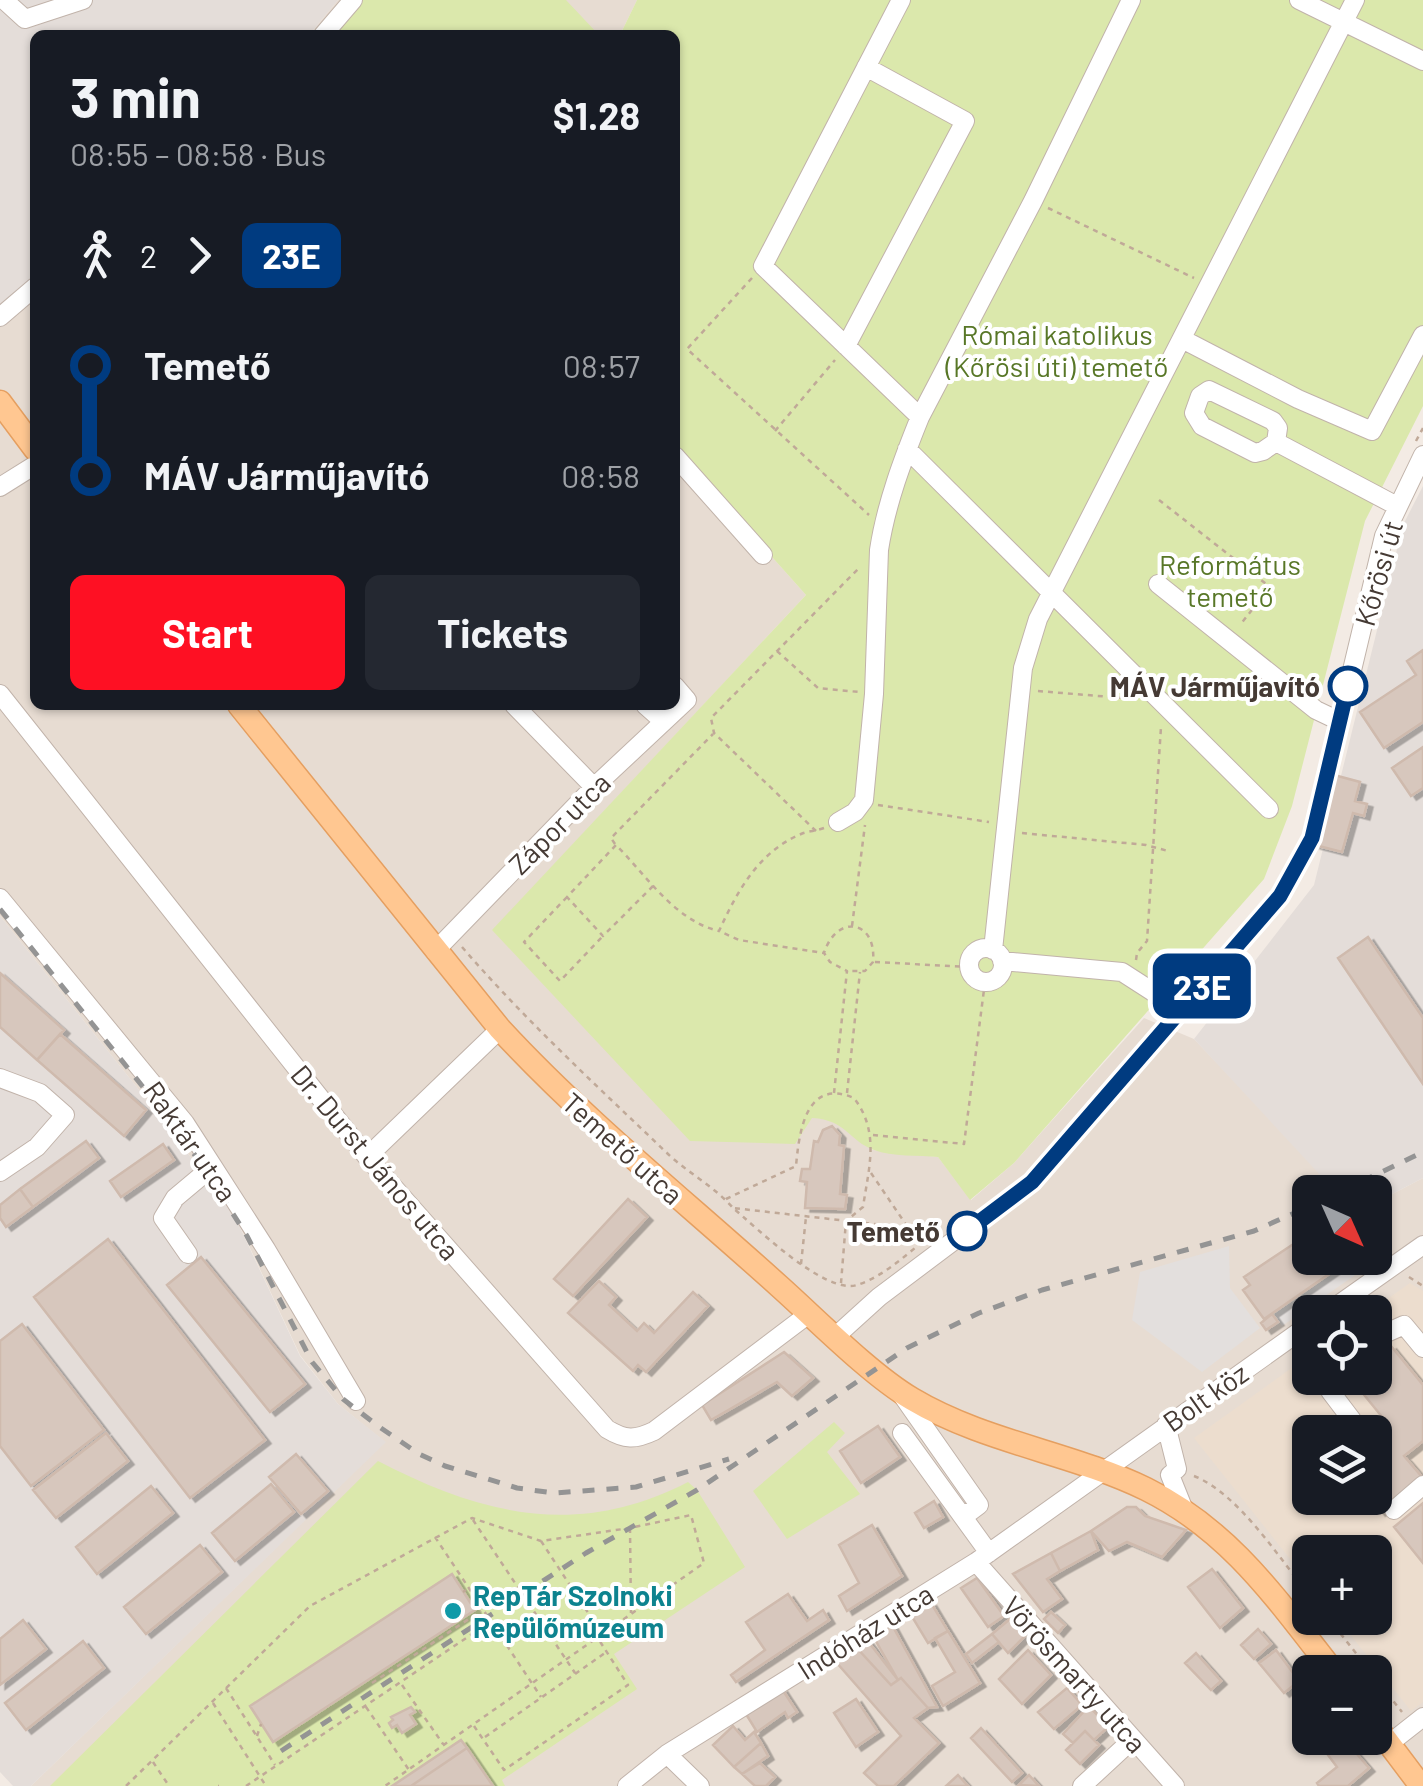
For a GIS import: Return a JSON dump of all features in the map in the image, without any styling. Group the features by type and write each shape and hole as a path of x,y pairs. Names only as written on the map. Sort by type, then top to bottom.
{"main road":[{"path":"0,402 30,443"},
{"name":"Temető utca","path":"243,710 443,943 500,1029 545,1077 836,1336 899,1390 953,1419 1143,1488 1184,1510 1219,1536 1249,1566 1320,1655"},
{"path":"1392,1747 1421,1786"}],"street":[{"path":"4,0 26,20 83,0"},
{"path":"327,30 353,0"},
{"path":"901,0 763,266 920,417"},
{"path":"838,822 855,812 864,800 874,694 879,550 907,449 1132,0"},
{"path":"1299,0 1423,61"},
{"path":"1181,1010 1122,972 998,955 978,950 969,967 976,979 985,982 999,975 998,955 1006,828 1022,668 1033,635 1355,0"},
{"path":"846,346 965,122 866,67"},
{"path":"0,317 30,291"},
{"path":"1184,340 1298,399 1372,430 1423,336"},
{"path":"1209,390 1273,421 1278,428 1276,442 1255,453 1202,426 1194,413 1200,396 1209,390"},
{"path":"1276,442 1397,506"},
{"path":"907,449 1269,809"},
{"name":"Kőrösi út","path":"836,1336 880,1297 1032,1182 1280,896 1312,838 1384,536 1423,455"},
{"path":"680,462 763,556"},
{"path":"0,488 30,469"},
{"path":"1158,584 1316,710 1339,721"},
{"name":"Dr. Durst János utca","path":"0,694 367,1157 607,1429 621,1438 638,1439 654,1432 810,1313"},
{"path":"519,710 594,787"},
{"path":"651,710 663,721"},
{"name":"Zápor utca","path":"443,943 670,710"},
{"name":"Raktár utca","path":"0,898 184,1123 266,1249 356,1402"},
{"path":"367,1157 500,1029"},
{"path":"0,1078 40,1093 65,1115 36,1146 0,1172"},
{"path":"188,1254 163,1218 175,1198 212,1167"},
{"path":"1354,1295 1423,1245"},
{"path":"1392,1330 1404,1325 1423,1348"},
{"name":"Bolt köz","path":"1102,1474 1292,1337"},
{"path":"899,1390 979,1506 963,1517"},
{"path":"1332,1395 1348,1415"},
{"path":"1166,1425 1177,1470 1170,1476 1184,1510"},
{"name":"Vörösmarty utca","path":"902,1433 963,1517 983,1558 1175,1786"},
{"path":"925,1464 941,1452"},
{"name":"Indóház utca","path":"627,1786 667,1754 983,1558 1102,1474"},
{"path":"1394,1510 1423,1484"},
{"path":"1392,1730 1418,1721"},
{"path":"1082,1786 1133,1740"},
{"path":"667,1754 700,1786"}],"path":[{"path":"1033,201 1211,286"},
{"path":"763,266 687,349 883,527"},
{"path":"774,432 846,346"},
{"path":"1160,500 1270,587 1229,640"},
{"path":"816,831 714,733 710,718 879,550"},
{"path":"776,650 818,688 874,694"},
{"path":"1020,689 1162,702 1147,941 1137,953 1133,981"},
{"path":"714,733 611,838 653,886 699,926 739,940 824,953 830,962 846,971 860,972 873,962 969,967"},
{"path":"864,788 868,804 1168,852"},
{"path":"852,927 865,821"},
{"path":"719,931 736,895 770,853 802,834 838,822"},
{"path":"616,845 524,942 560,980 653,886"},
{"path":"567,897 603,936"},
{"path":"824,953 830,936 852,927 866,931 872,940 873,962"},
{"path":"443,943 682,1167 801,1265 841,1284 856,1286 936,1231 733,1208"},
{"path":"834,1094 846,971"},
{"path":"847,1094 860,972"},
{"path":"872,1135 964,1144 985,982"},
{"path":"725,1199 796,1166 806,1111 825,1095 847,1094 858,1103 872,1135 863,1207 846,1221 841,1284"},
{"path":"870,1171 910,1230"},
{"path":"801,1265 806,1216"},
{"path":"1397,1266 1423,1286"},
{"path":"1177,1470 1213,1484 1292,1574"},
{"path":"126,1786 310,1606 472,1518 541,1540 691,1515 704,1563 385,1786"},
{"path":"472,1518 575,1674"},
{"path":"630,1528 632,1616"},
{"path":"435,1537 465,1589 541,1698"},
{"path":"630,1539 640,1538"},
{"path":"473,1725 504,1770 628,1685 541,1540"},
{"path":"372,1682 482,1610"},
{"path":"246,1786 490,1622"},
{"path":"1342,1635 1357,1655"},
{"path":"482,1738 606,1652"},
{"path":"400,1682 444,1745"},
{"path":"226,1688 276,1766"},
{"path":"1392,1695 1418,1721"},
{"path":"212,1701 266,1786"},
{"path":"365,1706 408,1770"},
{"path":"248,1723 260,1726 257,1738"},
{"path":"152,1760 169,1786"}],"shaded area":[{"path":"0,0 338,0 313,30 30,30 30,288 0,315"},
{"path":"338,0 637,0 622,30 313,30"},
{"path":"30,288 30,710 680,710 680,454 806,595 493,930 798,1138 812,1117 843,1126 873,1150 938,1157 971,1200 1014,1163 1144,1018 1194,1039 1324,1175 1292,1175 1292,1275 1392,1275 1392,1194 1423,1178 1423,1786 31,1786 385,1442 338,1404 300,1355 237,1220 167,1125 0,916 0,315"},
{"name":"MÁV Járműjavító","path":"1423,486 1423,1178 1392,1194 1392,1175 1320,1175 1194,1039 1314,885 1403,525"},
{"path":"0,916 167,1125 237,1221 300,1356 338,1404 386,1442 31,1786 13,1786 0,1772"},
{"path":"1229,1246 1230,1288 1260,1328 1202,1372 1132,1320 1140,1272"},
{"path":"1331,1275 1355,1275 1326,1295 1302,1295"},
{"path":"1410,1283 1423,1291 1423,1702 1411,1711 1392,1687 1392,1655 1366,1655 1351,1635 1392,1635 1392,1535 1292,1535 1292,1561 1194,1438 1292,1368 1292,1395 1392,1395 1392,1296"},
{"path":"1292,1302 1292,1319 1282,1326 1274,1314"}],"green space":[{"path":"351,0 566,0 594,30 326,30"},
{"name":"Római katolikus (Kőrösi úti) temető","path":"637,0 1423,0 1423,406 1365,521 1292,806 1264,879 1014,1163 970,1200 938,1157 874,1150 824,1120 812,1118 795,1144 690,1141 492,930 806,595 680,454 680,30 622,30"},
{"path":"834,1422 845,1433 827,1452 860,1494 787,1539 753,1491"},
{"name":"RepTár Szolnoki Repülőmúzeum","path":"378,1461 455,1495 531,1513 569,1515 608,1510 647,1500 688,1482 697,1490 745,1567 614,1654 637,1689 502,1780 505,1786 50,1786"}],"building":[{"path":"1423,650 1423,722 1384,748 1360,712 1416,675 1407,661"},
{"path":"1423,747 1423,788 1411,796 1392,768"},
{"path":"1334,775 1360,782 1355,801 1367,804 1364,816 1353,813 1342,852 1315,845"},
{"path":"1368,937 1423,1018 1423,1084 1338,958"},
{"path":"0,973 64,1030 37,1060 0,1027"},
{"path":"60,1034 146,1110 124,1136 37,1060"},
{"path":"832,1126 840,1135 839,1145 844,1146 840,1194 847,1195 845,1209 805,1208 807,1182 800,1181 802,1169 810,1169 814,1141 818,1142 823,1130"},
{"path":"86,1141 99,1158 33,1207 20,1189"},
{"path":"163,1144 174,1160 121,1197 110,1181"},
{"path":"20,1189 33,1207 6,1227 0,1218 0,1205"},
{"path":"628,1199 647,1217 573,1296 554,1279"},
{"path":"108,1239 265,1440 190,1498 34,1297"},
{"path":"1292,1245 1292,1275 1327,1275 1299,1295 1292,1295 1292,1300 1264,1319 1243,1290 1250,1285 1244,1277"},
{"path":"201,1257 305,1384 270,1412 167,1285"},
{"path":"599,1281 616,1297 609,1305 637,1331 644,1323 654,1333 693,1292 708,1306 646,1372 638,1365 633,1371 568,1313"},
{"path":"1272,1314 1278,1322 1266,1330 1261,1323"},
{"path":"22,1324 104,1430 31,1486 0,1446 0,1341"},
{"path":"1392,1347 1423,1385 1423,1441 1404,1456 1422,1477 1392,1502 1392,1415 1381,1415 1364,1395 1392,1395"},
{"path":"784,1352 813,1378 792,1396 777,1382 711,1420 702,1405"},
{"path":"878,1426 900,1457 861,1483 840,1451"},
{"path":"106,1433 128,1461 56,1518 33,1490"},
{"path":"296,1454 328,1491 301,1514 269,1477"},
{"path":"271,1484 294,1512 235,1561 212,1533"},
{"path":"151,1486 173,1513 97,1574 76,1547"},
{"path":"934,1501 943,1517 924,1528 915,1513"},
{"path":"1423,1503 1423,1563 1394,1527"},
{"path":"1127,1507 1136,1507 1145,1516 1186,1530 1162,1557 1127,1542 1109,1551 1091,1531"},
{"path":"872,1525 902,1576 847,1611 839,1596 859,1583 839,1545"},
{"path":"1091,1531 1098,1550 1060,1571 1051,1553"},
{"path":"200,1545 222,1572 146,1634 124,1607"},
{"path":"1051,1553 1060,1571 1047,1579 1062,1599 1043,1612 1013,1574"},
{"path":"1212,1569 1243,1608 1220,1628 1188,1587"},
{"path":"452,1574 475,1610 273,1742 250,1706"},
{"path":"977,1578 1004,1616 988,1627 961,1588"},
{"path":"788,1594 807,1621 823,1610 829,1620 736,1682 731,1675 765,1650 746,1622"},
{"path":"931,1603 948,1631 928,1643 911,1615"},
{"path":"1051,1612 1065,1625 1058,1633 1044,1619"},
{"path":"1010,1619 1025,1636 1008,1653 992,1634"},
{"path":"23,1620 46,1649 0,1685 0,1639"},
{"path":"892,1625 937,1707 928,1708 901,1678 898,1680 873,1636"},
{"path":"1258,1629 1271,1644 1254,1659 1241,1645"},
{"path":"948,1631 980,1683 943,1706 932,1686 955,1672 935,1638"},
{"path":"992,1634 999,1642 972,1663 966,1654"},
{"path":"867,1640 898,1680 891,1685 856,1647"},
{"path":"83,1641 104,1668 26,1730 5,1703"},
{"path":"856,1647 891,1685 901,1678 928,1708 914,1718 939,1743 894,1786 878,1786 864,1773 901,1736 836,1662"},
{"path":"1028,1650 1051,1675 1022,1704 999,1679"},
{"path":"1276,1650 1292,1672 1292,1687 1284,1693 1259,1663"},
{"path":"1196,1653 1221,1681 1211,1690 1185,1663"},
{"path":"1067,1688 1082,1705 1054,1729 1038,1712"},
{"path":"782,1689 797,1712 788,1718 785,1712 757,1732 746,1714"},
{"path":"856,1699 878,1732 856,1747 834,1713"},
{"path":"1089,1706 1108,1727 1094,1740 1085,1731 1073,1743 1063,1734"},
{"path":"411,1707 415,1712 410,1715 416,1724 402,1733 397,1725 392,1728 391,1717"},
{"path":"733,1726 745,1740 754,1732 761,1743 734,1767 713,1745"},
{"path":"981,1728 1022,1773 1012,1782 971,1738"},
{"path":"1085,1731 1099,1745 1080,1764 1066,1750"},
{"path":"461,1740 467,1748 411,1786 392,1786"},
{"path":"761,1743 768,1756 742,1774 734,1767"},
{"path":"467,1748 493,1786 411,1786"},
{"path":"1328,1755 1358,1755 1369,1768 1348,1786 1319,1786 1317,1783 1337,1767"},
{"path":"760,1763 775,1777 766,1786 755,1786 742,1774"},
{"path":"958,1775 968,1786 946,1786"},
{"path":"1029,1775 1039,1786 1019,1785"}],"railway":[{"path":"0,909 206,1171 247,1236 312,1362 343,1399 378,1426 419,1454 445,1466 517,1488 554,1493 636,1487 729,1459"},
{"path":"1375,1175 1423,1152"},
{"path":"281,1751 586,1553 697,1490 907,1348 979,1313 1042,1290 1254,1231 1292,1214"}],"bus line":[{"name":"23E","path":"967,1231 1032,1182 1280,896 1312,838 1348,686"}],"place":[{"name":"MÁV Járműjavító","path":"1348,686"},
{"name":"Temető","path":"967,1231"},
{"name":"RepTár Szolnoki Repülőmúzeum","path":"453,1611"}],"park label":[{"name":"Református temető","path":"1230,580"}]}
